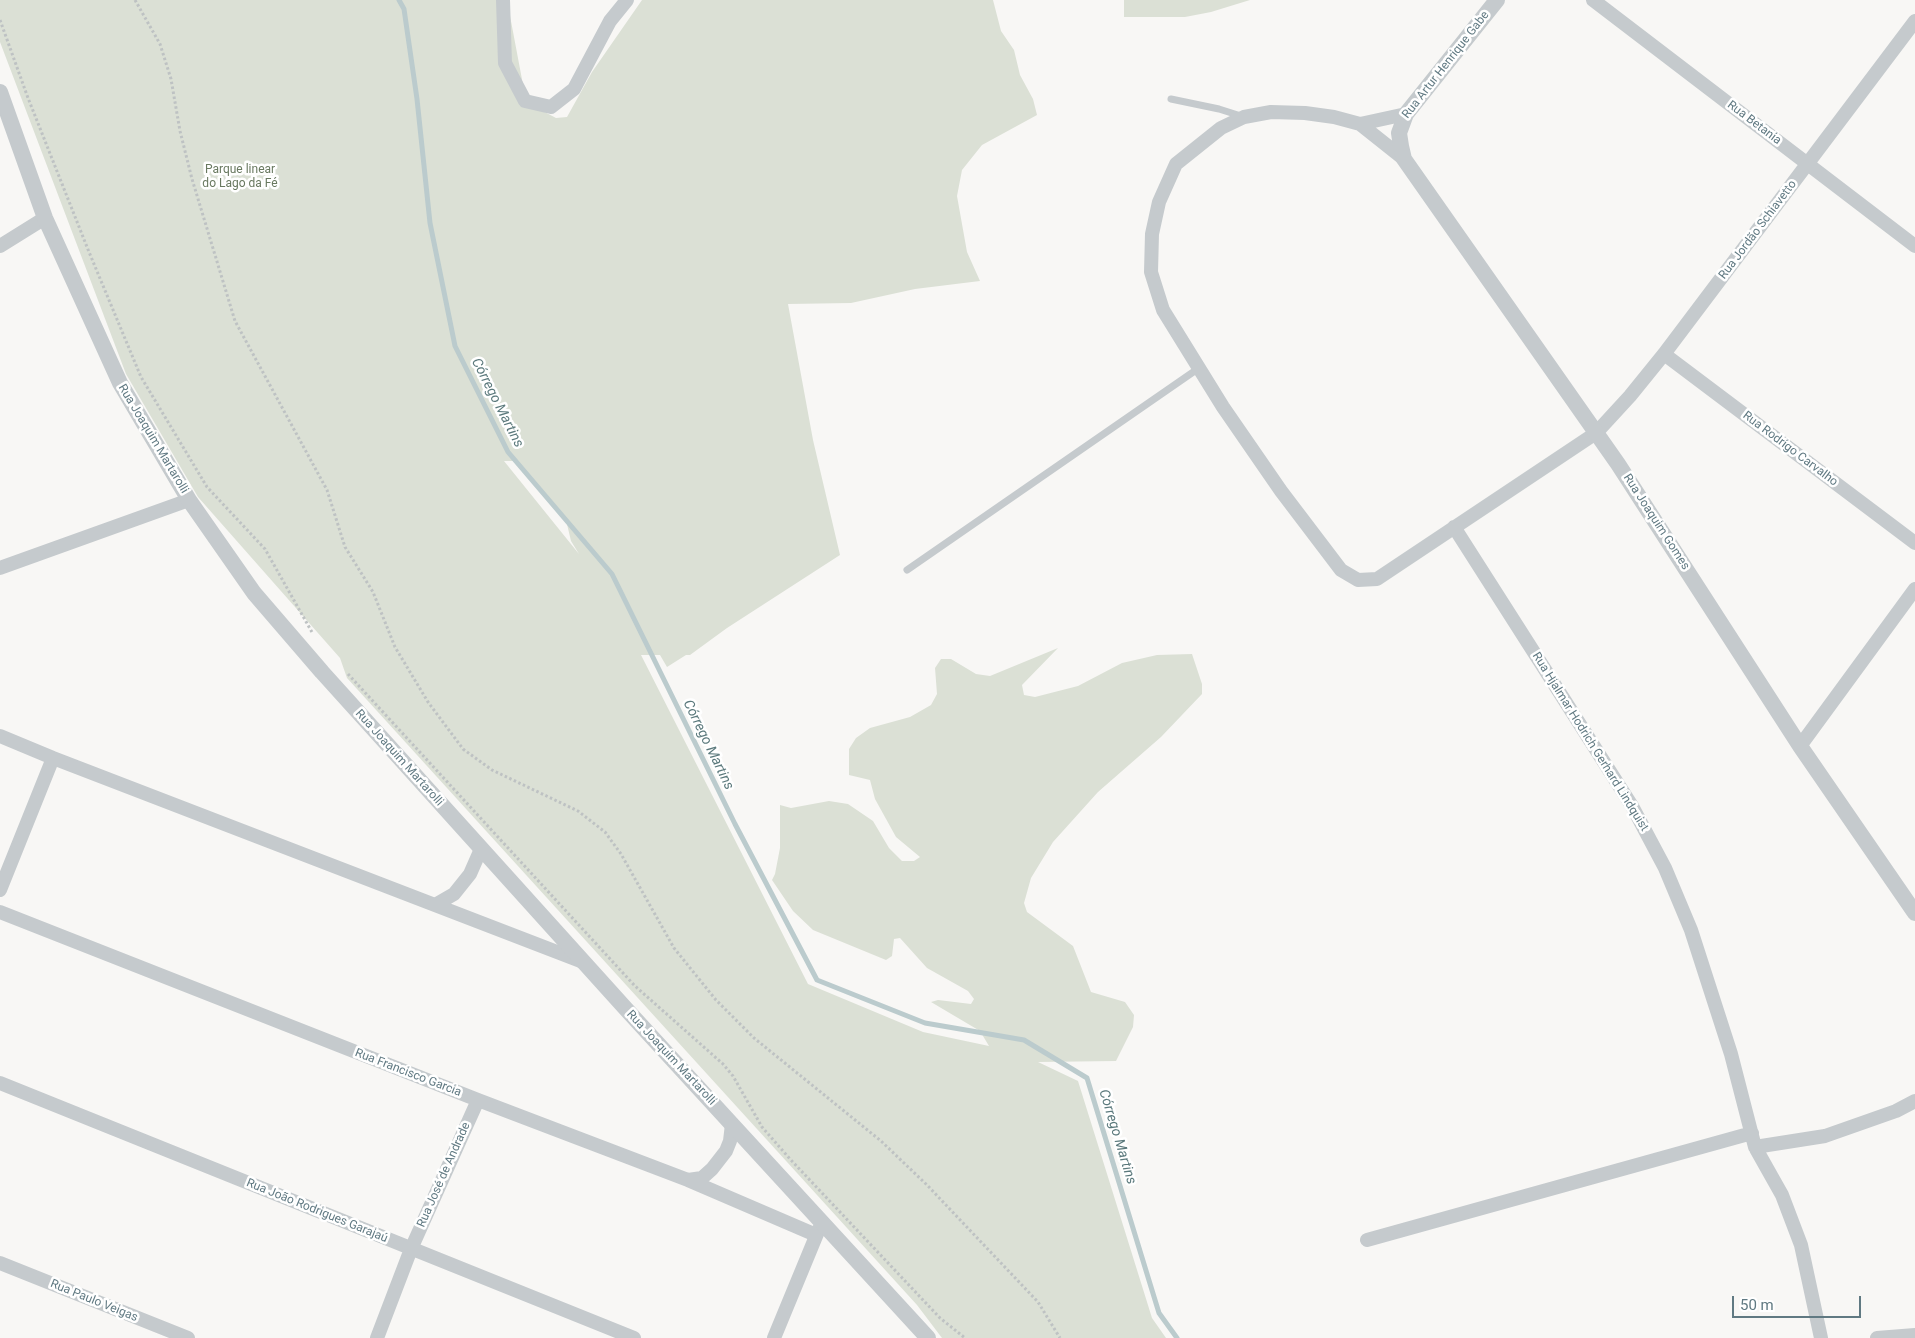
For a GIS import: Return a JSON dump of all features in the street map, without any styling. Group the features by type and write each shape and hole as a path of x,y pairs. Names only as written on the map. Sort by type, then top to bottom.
{"street":[{"path":"503,0 506,63 525,101 551,107 574,89 610,21 627,0"},
{"name":"Rua Artur Henrique Gabe","path":"1400,132 1406,114 1497,0"},
{"name":"Rua Betania","path":"1593,0 1915,246"},
{"name":"Rua Jordão Schiavetto","path":"1360,124 1305,113 1271,112 1244,117 1220,128 1176,164 1159,202 1152,234 1151,272 1163,310 1199,368 1281,491 1341,570 1358,580 1377,579 1596,433 1630,396 1664,354 1915,21"},
{"name":"Rua Joaquim Martarolli","path":"0,92 45,218 120,383 189,500 254,593 322,672 583,962 732,1124 819,1229 928,1338"},
{"path":"1360,124 1406,114"},
{"path":"1360,124 1404,159"},
{"name":"Rua Joaquim Gomes","path":"1400,132 1400,146 1404,159 1618,464 1800,746 1915,913"},
{"path":"0,246 45,218"},
{"name":"Rua Rodrigo Carvalho","path":"1664,354 1915,544"},
{"path":"0,568 189,500"},
{"name":"Rua Hjalmar Hodrich Gerhard Lindquist","path":"1454,527 1632,806 1665,868 1691,930 1728,1045 1756,1147 1782,1194 1801,1245 1821,1338"},
{"path":"1800,746 1915,590"},
{"path":"0,736 583,962"},
{"path":"0,890 53,758"},
{"path":"435,905 454,894 470,874 481,848"},
{"name":"Rua Francisco Garcia","path":"0,912 478,1100 819,1229"},
{"name":"Rua João Rodrigues Garajaú","path":"0,1084 634,1338"},
{"name":"Rua José de Andrade","path":"377,1338 411,1249 478,1100"},
{"path":"1756,1147 1825,1136 1896,1111 1915,1101"},
{"path":"688,1180 702,1178 712,1169 726,1151 730,1141 732,1124"},
{"path":"1367,1240 1752,1133"},
{"path":"774,1338 819,1229"},
{"name":"Rua Paulo Veigas","path":"0,1263 188,1338"},
{"path":"1877,1338 1915,1335"}],"lane":[{"path":"1171,99 1219,109 1244,117"},
{"path":"907,570 1199,368"}],"path":[{"path":"135,0 160,44 171,79 180,131 192,179 235,321 327,490 345,547 374,592 395,647 428,702 463,749 492,770 578,811 605,832 621,854 674,948 716,1000 754,1038 881,1141 927,1185 1038,1302 1060,1338"},
{"path":"0,20 28,98 85,243 141,376 207,486 265,549 315,638"},
{"path":"347,673 635,986 723,1064 733,1076 762,1127 790,1159 940,1318 965,1338"}],"green space":[{"name":"Parque linear do Lago da Fé","path":"0,0 507,0 524,90 539,109 556,118 567,117 592,72 642,0 993,0 1001,31 1014,50 1020,75 1033,99 1037,115 982,145 962,170 957,196 967,252 980,281 915,289 851,303 788,304 813,440 840,555 727,628 690,655 686,655 667,667 660,655 641,655 808,984 923,1032 989,1046 980,1031 931,1002 938,1000 971,1004 974,999 968,991 927,968 900,938 894,939 892,956 886,960 813,930 793,911 772,880 780,848 780,805 791,808 829,801 848,804 873,821 889,848 902,861 914,861 920,857 896,837 875,799 870,780 849,775 849,749 856,738 870,728 910,717 931,705 937,694 935,668 941,659 951,659 976,674 990,676 1058,648 1022,685 1024,695 1035,697 1078,686 1122,663 1157,655 1192,654 1202,684 1202,694 1161,737 1098,792 1053,842 1031,878 1024,903 1027,912 1073,946 1091,992 1125,1002 1134,1015 1133,1027 1116,1061 1038,1062 1078,1081 1152,1318 1166,1338 942,1338 917,1305 347,678 340,658 198,497 126,374 0,42","holes":["504,461 516,461 566,520 571,541 579,554"]},
{"path":"1124,0 1250,0 1211,12 1185,17 1124,17"}],"waterway":[{"name":"Córrego Martins","path":"399,0 404,9 417,99 430,223 455,346 508,452 612,574 735,824 817,980 925,1023 1024,1040 1087,1078 1159,1313 1177,1338"}]}
